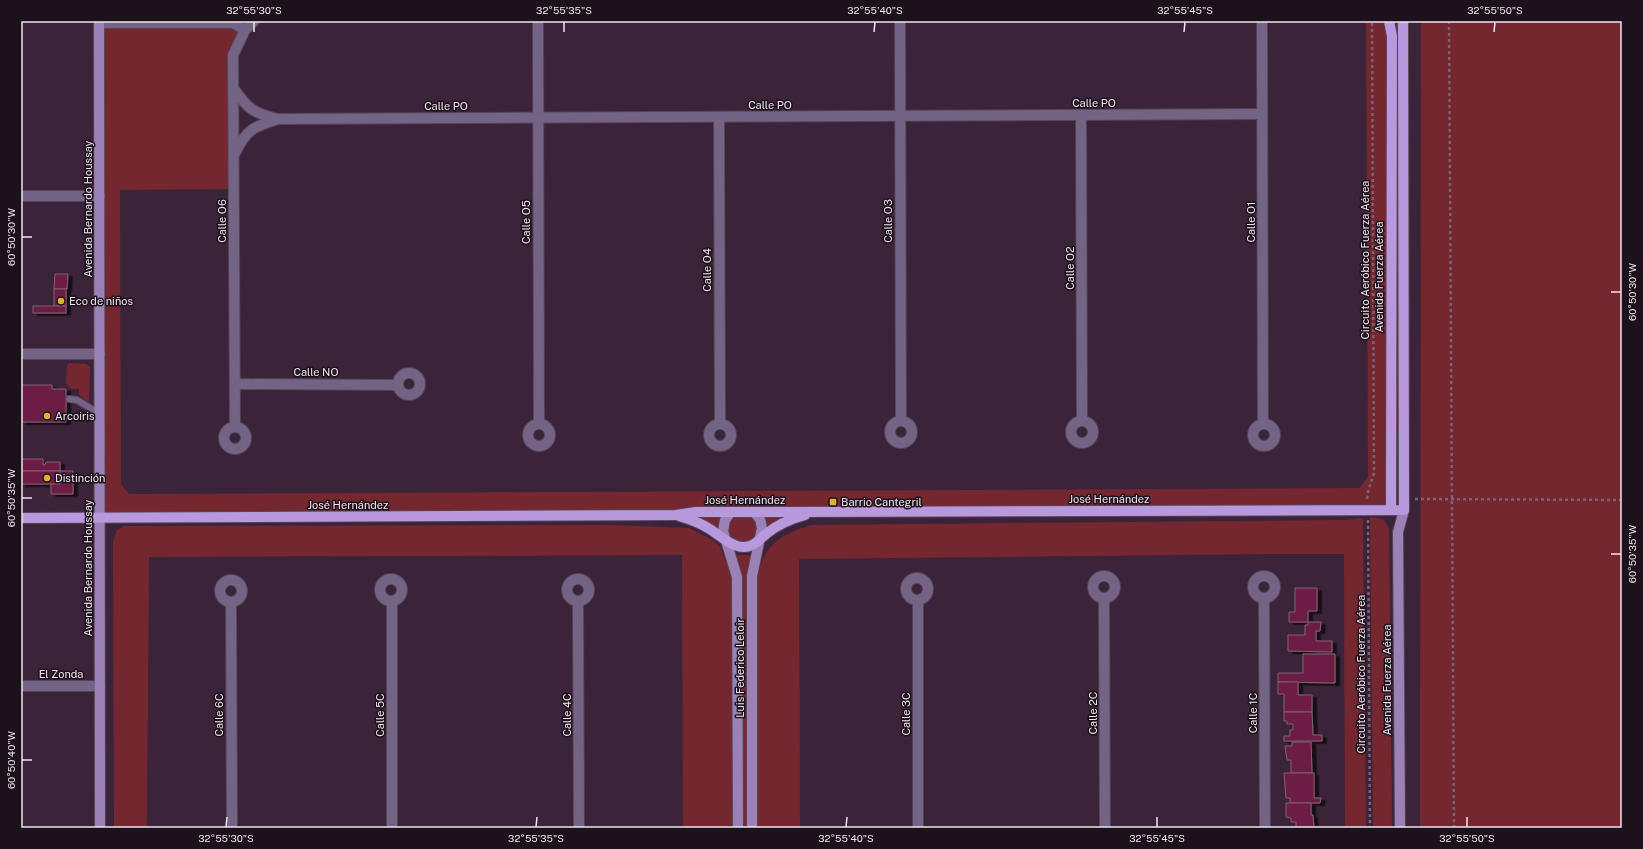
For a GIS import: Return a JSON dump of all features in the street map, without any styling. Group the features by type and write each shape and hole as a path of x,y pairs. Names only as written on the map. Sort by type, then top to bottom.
{"main road":[{"name":"Avenida Fuerza Aérea","path":"1389,21 1392,36 1391,510 1398,532"},
{"name":"Avenida Fuerza Aérea","path":"1400,828 1398,532 1404,510 1403,21"},
{"name":"Avenida Bernardo Houssay","path":"99,22 100,828"},
{"name":"José Hernández","path":"21,518 676,515 696,512 815,513 1404,510"},
{"name":"Luis Federico Leloir","path":"752,828 752,576 762,528 760,518 754,512"},
{"name":"Luis Federico Leloir","path":"730,513 725,520 723,531 737,577 738,828"},
{"name":"José Hernández","path":"676,515 708,527 725,540 738,546 748,546 756,543 761,537 781,524 815,513"}],"street":[{"name":"Calle O6","path":"235,427 234,55 245,30 254,21"},
{"name":"Calle O5","path":"538,21 539,423"},
{"name":"Calle O3","path":"900,21 901,421"},
{"name":"Calle O1","path":"1262,21 1263,423"},
{"path":"99,22 233,23 245,30"},
{"name":"Calle PO","path":"234,89 244,103 259,114 278,119 1262,114"},
{"name":"Calle O2","path":"1081,115 1082,420"},
{"name":"Calle O4","path":"719,117 720,423"},
{"name":"Calle PO","path":"234,156 243,137 256,125 278,119"},
{"path":"21,196 100,196"},
{"path":"21,354 100,354"},
{"name":"Calle NO","path":"234,384 398,385"},
{"name":"Calle 1C","path":"1264,598 1265,828"},
{"name":"Calle 2C","path":"1104,599 1105,828"},
{"name":"Calle 3C","path":"918,600 918,828"},
{"name":"Calle 5C","path":"392,601 392,828"},
{"name":"Calle 4C","path":"578,601 579,828"},
{"name":"Calle 6C","path":"231,603 232,828"},
{"name":"El Zonda","path":"21,686 100,686"}],"lane":[{"path":"68,399 77,400 100,414"}],"path":[{"name":"Circuito Aeróbico Fuerza Aérea","path":"1368,498 1368,489 1374,473 1372,21"},
{"path":"1449,21 1454,828"},
{"path":"1403,499 1622,500"},
{"name":"Circuito Aeróbico Fuerza Aérea","path":"1368,520 1370,828"}],"shaded area":[{"path":"99,21 254,21 233,55 234,189 120,190 121,484 129,494 1359,488 1368,477 1366,21 1403,21 1404,510 815,513 797,517 748,546 676,515 101,518"},
{"path":"1421,21 1622,21 1622,828 1420,828"},
{"path":"69,363 86,364 90,367 89,402 79,395 79,389 71,389 66,383 67,366"},
{"path":"1370,517 1383,519 1389,528 1392,828 1373,828"},
{"path":"1363,518 1366,828 1345,828 1344,554 1272,554 799,559 800,828 756,828 755,586 758,573 766,553 772,545 788,534 811,525 1345,520"},
{"path":"610,525 689,528 713,540 720,547 732,577 732,828 683,828 682,555 149,557 147,828 114,828 113,541 117,530 124,526"},
{"path":"734,555 751,555 748,577 747,828 742,828"}],"building":[{"path":"55,274 68,274 67,289 54,289"},
{"path":"54,289 66,289 66,306 54,306"},
{"path":"33,306 66,306 66,313 33,313"},
{"path":"21,385 52,385 52,389 66,389 66,422 21,422"},
{"path":"21,459 43,459 43,465 45,465 46,462 60,462 60,471 21,471"},
{"path":"21,471 60,471 60,484 21,484"},
{"path":"60,471 73,471 73,494 51,494 51,484 60,484"},
{"path":"1295,588 1317,588 1317,611 1308,611 1308,622 1289,622 1289,612 1295,612"},
{"path":"1308,622 1321,622 1320,631 1316,631 1316,641 1332,641 1332,652 1288,651 1288,635 1305,635 1305,625 1308,625"},
{"path":"1303,654 1335,654 1335,683 1278,682 1278,673 1303,673"},
{"path":"1278,682 1298,682 1298,695 1312,695 1312,712 1284,712 1284,694 1278,694"},
{"path":"1284,712 1312,712 1313,735 1322,735 1322,741 1284,741 1284,736 1290,736 1290,730 1293,730 1293,724 1287,724 1287,721 1284,721"},
{"path":"1292,742 1311,742 1312,773 1291,773 1291,760 1287,760 1285,746 1292,746"},
{"path":"1284,773 1314,773 1314,798 1321,798 1320,803 1290,803 1290,798 1286,798"},
{"path":"1286,803 1311,803 1311,815 1313,815 1314,828 1296,828 1296,822 1291,822 1291,818 1286,817"}],"place":[{"name":"Eco de niños","path":"61,301"},
{"name":"Arcoiris","path":"47,416"},
{"name":"Distinción","path":"47,478"},
{"name":"Barrio Cantegril","path":"833,502"}]}
